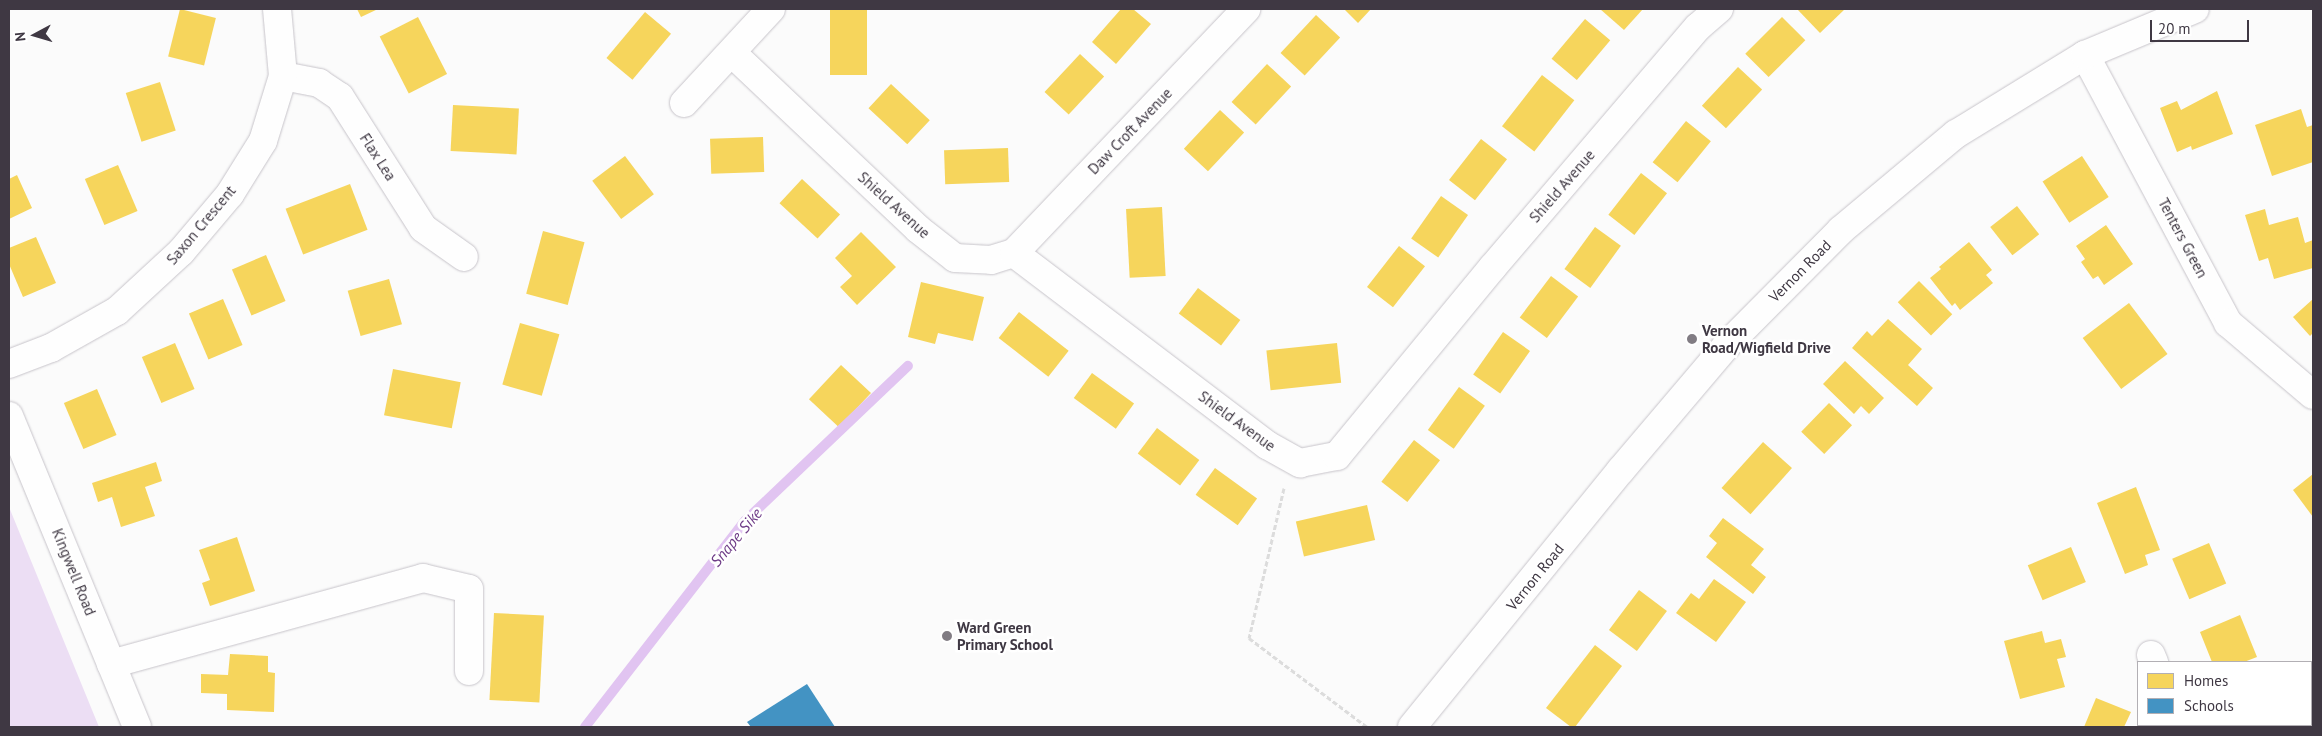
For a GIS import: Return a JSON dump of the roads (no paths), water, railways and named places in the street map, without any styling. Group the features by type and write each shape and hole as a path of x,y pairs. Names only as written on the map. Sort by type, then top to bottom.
{"street":[{"name":"Saxon Crescent","path":"9,364 51,348 117,311 181,252 230,194 263,141 283,76 277,9"},
{"path":"684,103 771,9"},
{"name":"Daw Croft Avenue","path":"1014,253 1246,9"},
{"name":"Shield Avenue","path":"732,53 911,222 955,258 991,260 1014,253 1266,445 1300,463 1337,456 1531,222 1698,27 1719,9"},
{"name":"Vernon Road","path":"1412,727 1621,470 1726,346 1834,236 1956,134 2085,55 2195,9"},
{"name":"Tenters Green","path":"2085,55 2228,323 2313,395"},
{"name":"Flax Lea","path":"283,76 319,83 340,97 423,228 464,257"},
{"name":"Kingwell Road","path":"9,416 137,727"},
{"path":"111,664 423,578 469,590 469,671"}],"waterway":[{"name":"Snape Sike","path":"585,727 745,521 908,366"}],"place":[{"name":"Vernon Road/Wigfield Drive","path":"1692,339"},
{"name":"Ward Green Primary School","path":"947,636"}]}
